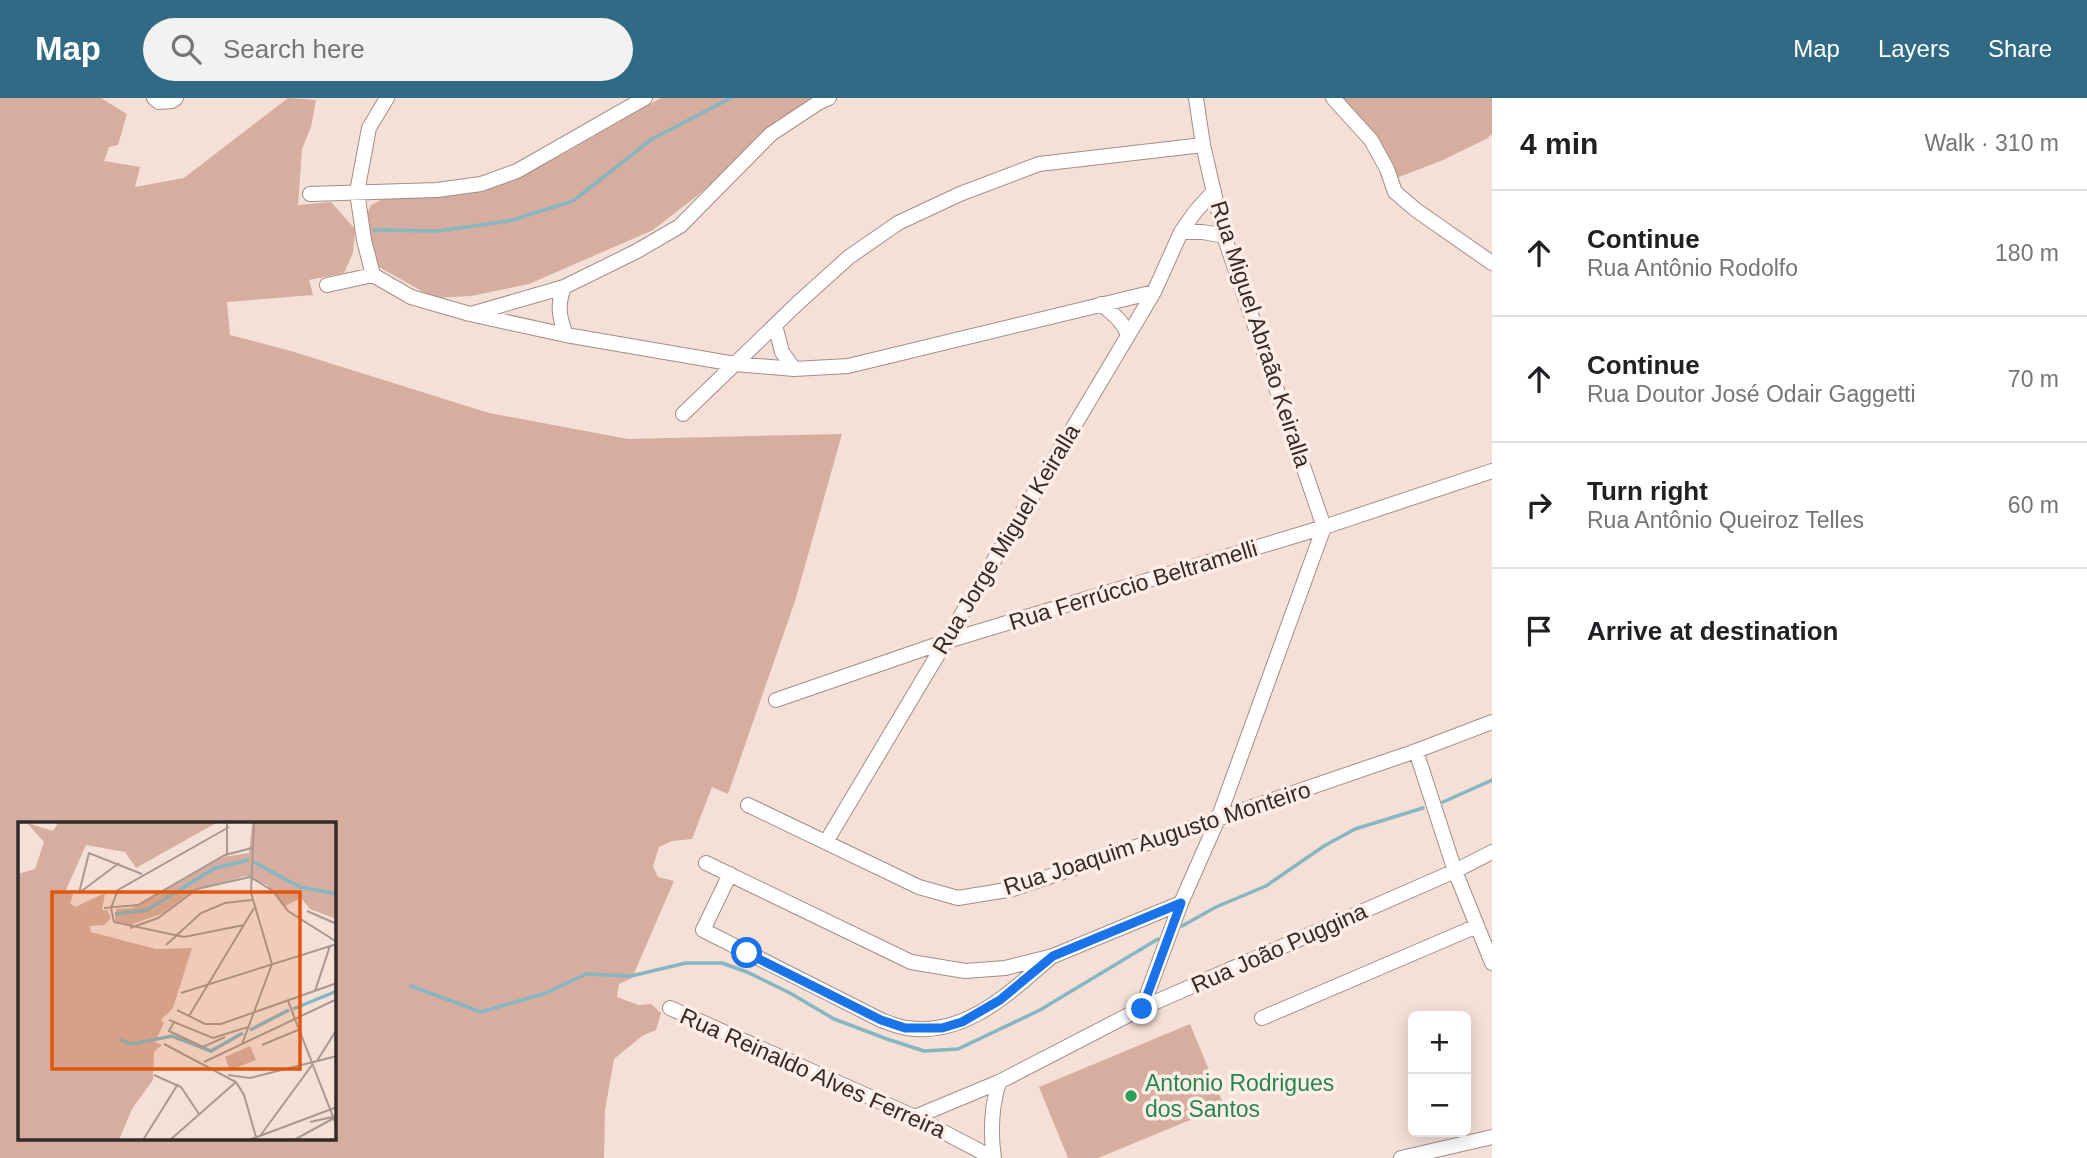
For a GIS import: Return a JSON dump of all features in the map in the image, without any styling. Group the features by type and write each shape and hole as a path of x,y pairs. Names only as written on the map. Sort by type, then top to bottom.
{"street":[{"path":"157,100 172,101 176,98"},
{"path":"373,275 364,240 357,192 369,128 387,98"},
{"path":"310,194 438,190 481,184 517,171 645,98"},
{"path":"470,314 564,287 637,251 680,226 771,134 829,98"},
{"name":"Rua Miguel Abraão Keiralla","path":"1196,98 1203,145 1224,236 1324,527"},
{"path":"1333,98 1371,140 1387,169 1395,192 1416,210 1492,263"},
{"path":"684,414 849,257 898,223 960,194 1039,164 1203,145"},
{"name":"Rua Jorge Miguel Keiralla","path":"826,842 1154,292 1181,232 1214,191"},
{"path":"1181,232 1224,236"},
{"path":"327,285 373,275 411,297 470,314 566,335 735,364 794,369 848,366 1154,292"},
{"path":"564,287 558,301 559,317 566,335"},
{"path":"1101,304 1114,314 1128,335"},
{"path":"775,325 782,352 794,369"},
{"name":"Rua Ferrúccio Beltramelli","path":"776,701 944,642 1324,527 1492,471"},
{"path":"1142,1009 1181,903 1218,819 1324,527"},
{"name":"Rua Joaquim Augusto Monteiro","path":"748,805 919,887 958,898 1013,889 1492,723"},
{"path":"1416,751 1455,872 1492,963"},
{"name":"Rua João Puggina","path":"915,1117 999,1082 1142,1009 1455,872 1492,852"},
{"path":"706,863 911,962 965,971 1005,968 1053,956 1181,903"},
{"path":"730,874 703,930 881,1020 905,1028 942,1028 962,1022 1000,1000 1053,956"},
{"path":"1262,1018 1477,926"},
{"name":"Rua Reinaldo Alves Ferreira","path":"670,1009 915,1117 994,1158"},
{"path":"994,1158 991,1127 999,1082"},
{"path":"1401,1158 1492,1137"}],"shaded area":[{"path":"0,98 101,98 127,114 118,145 109,147 104,161 140,167 135,187 184,178 288,98 316,100 311,127 302,149 298,205 331,202 355,229 353,253 344,273 309,280 313,295 227,302 230,335 291,351 489,413 628,439 842,434 795,601 728,794 712,787 692,839 672,841 659,847 653,866 658,877 674,881 632,978 619,984 617,997 638,1005 651,1004 661,1013 656,1030 642,1036 614,1059 605,1110 604,1158 0,1158"},
{"path":"661,98 823,98 653,230 529,284 471,296 434,298 379,267 365,219 371,205 385,198 516,178"},
{"path":"1331,98 1492,98 1492,134 1443,160 1399,177"},
{"name":"Antonio Rodrigues dos Santos","path":"1190,1024 1224,1106 1098,1158 1068,1158 1039,1087"}],"waterway":[{"path":"374,230 438,231 509,221 573,201 652,139 731,98"},
{"path":"1443,802 1492,780"},
{"path":"1182,926 1216,907 1266,886 1324,846 1355,829 1423,808"},
{"path":"411,986 481,1012 546,993 586,974 631,976 686,963 722,963 790,993 834,1019 887,1039 924,1051 958,1049 1040,1010 1158,939"}],"place":[{"name":"Antonio Rodrigues dos Santos","path":"1131,1096"}],"route":[{"path":"747,953 881,1020 905,1028 942,1028 962,1022 1000,1000 1053,956 1181,903 1142,1009"}]}
